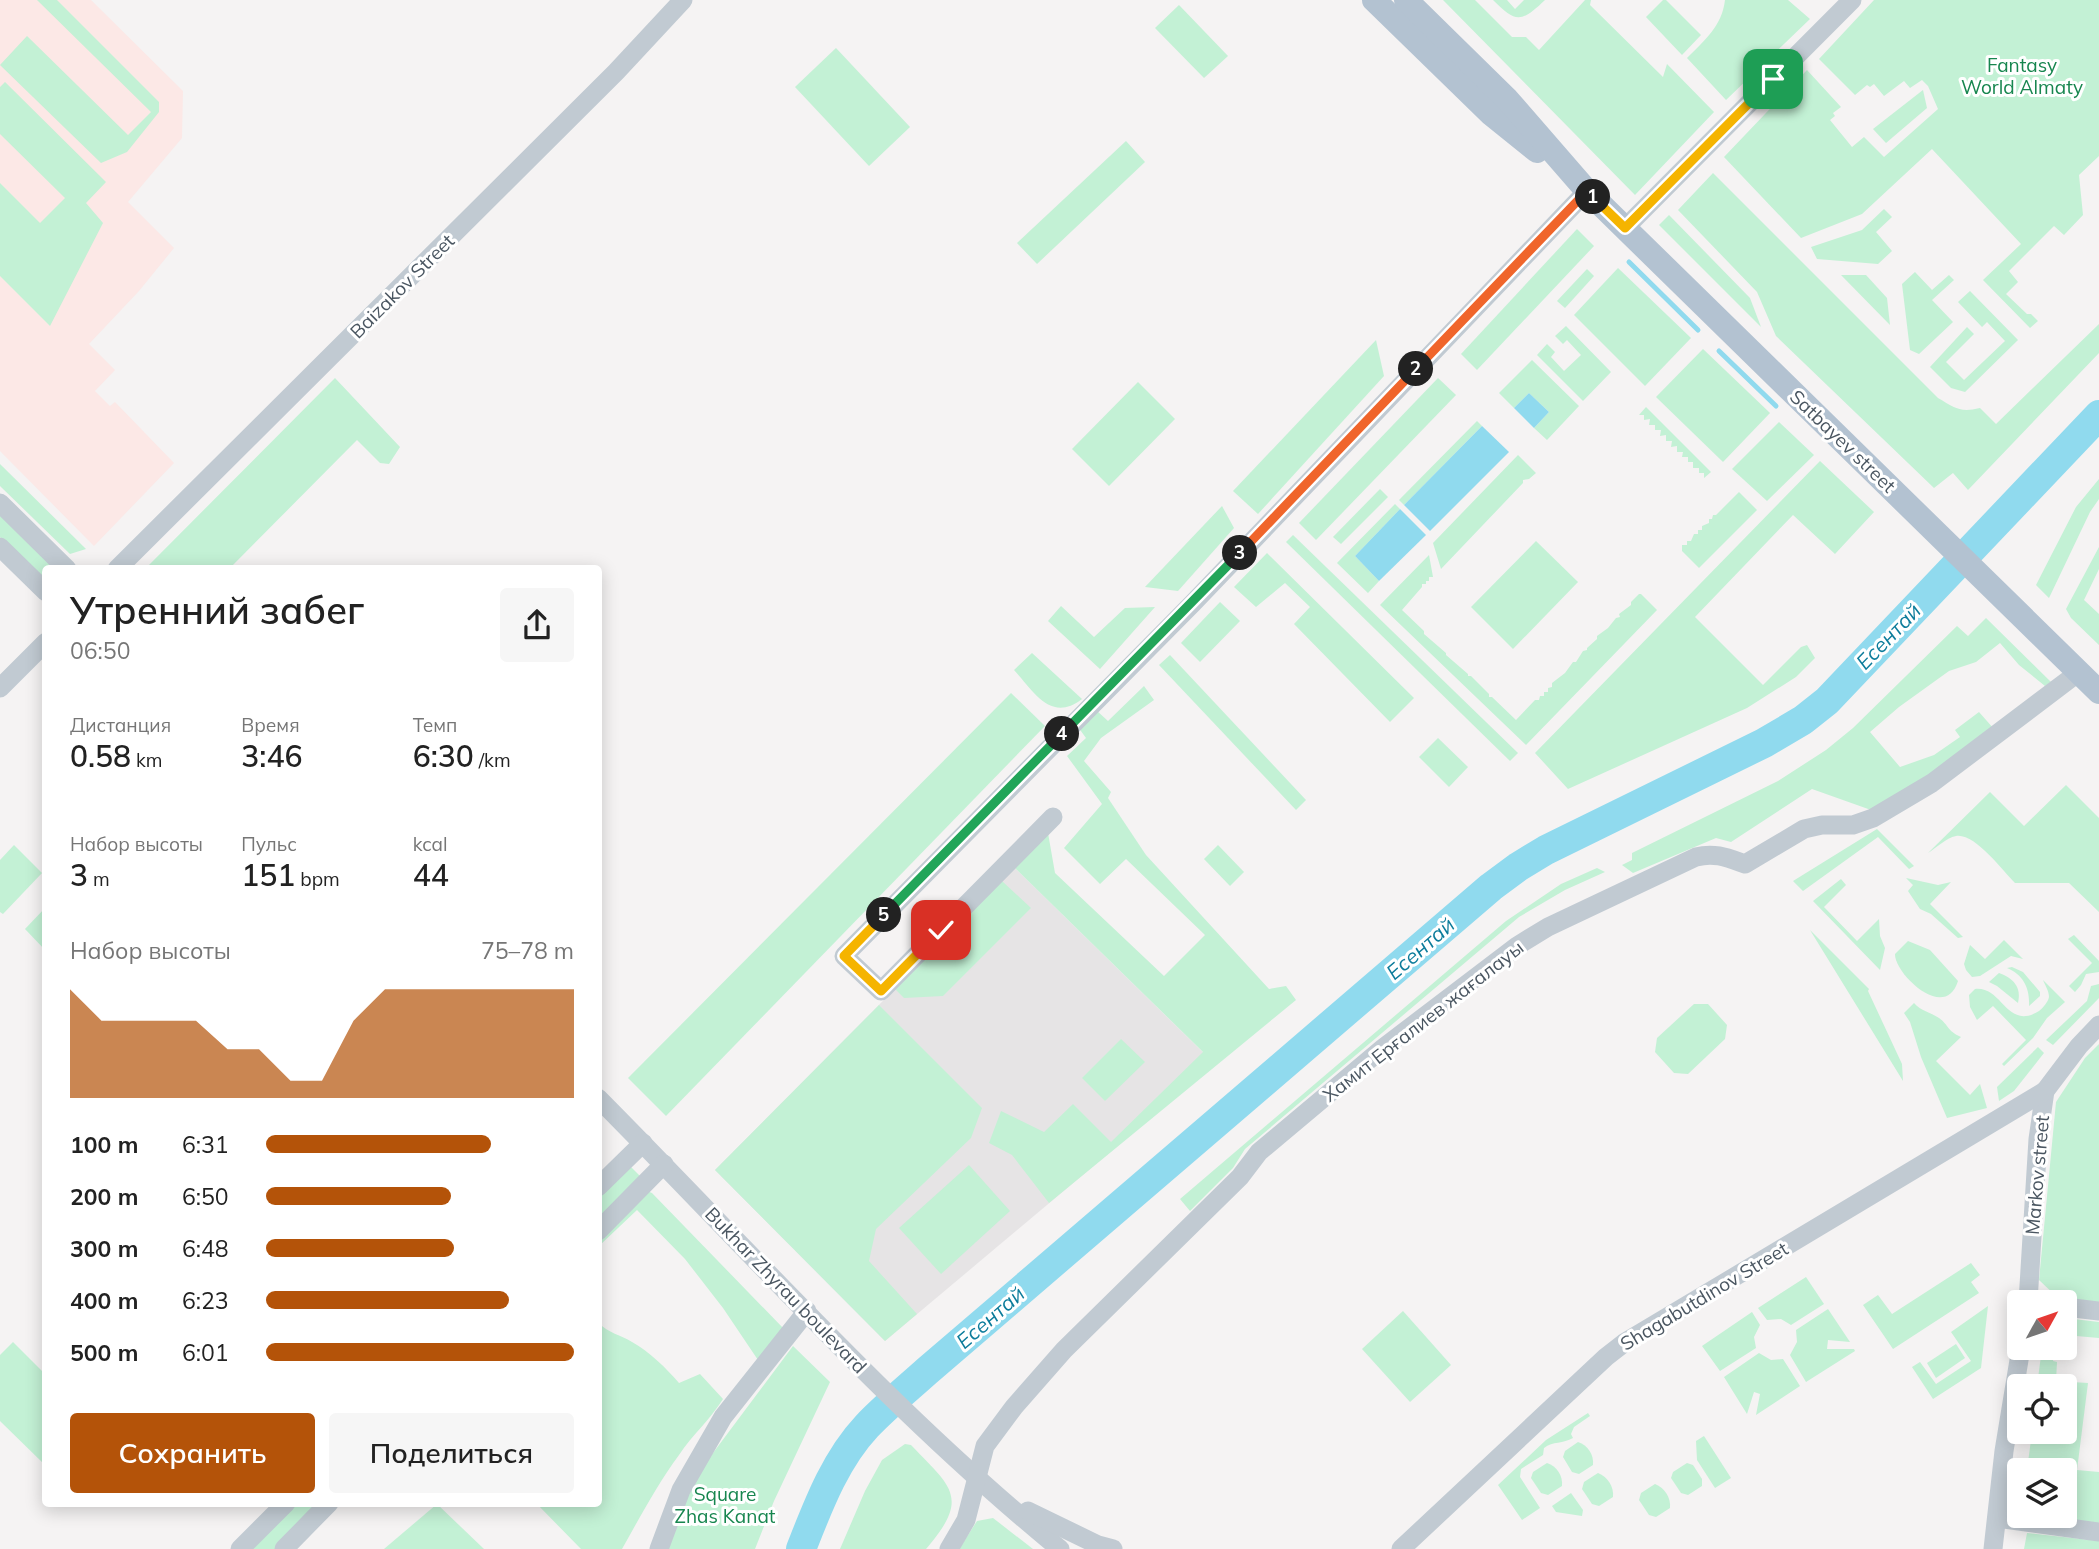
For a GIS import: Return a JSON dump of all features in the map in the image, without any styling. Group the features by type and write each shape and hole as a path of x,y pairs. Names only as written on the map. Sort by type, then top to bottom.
{"main road":[{"path":"1367,0 1408,9"},
{"name":"Satbayev street","path":"1374,0 1408,9 1491,114 1587,191 2099,692"}],"street":[{"name":"Baizakov Street","path":"121,565 616,72 683,0"},
{"path":"1625,228 1852,0"},
{"path":"1052,817 881,991 844,956 1200,595 1587,191"},
{"path":"0,503 63,565"},
{"path":"0,547 42,588"},
{"path":"0,688 42,646"},
{"name":"Хамит Ерғалиев жағалауы","path":"949,1549 966,1520 985,1446 1055,1359 1240,1177 1259,1152 1383,1048 1517,946 1548,927 1696,857 1718,855 1745,864 1804,829 1822,825 1853,825 1873,818 1932,783 2079,672"},
{"name":"Markov street","path":"2029,1290 2038,1139 2045,1091 2079,1046 2099,1025"},
{"name":"Shagabutdinov Street","path":"1401,1549 1599,1363 1624,1343 2045,1091"},
{"name":"Bukhar Zhyrau boulevard","path":"602,1102 909,1415 977,1479 1060,1549"},
{"path":"602,1183 643,1143"},
{"path":"602,1227 664,1164"},
{"path":"2077,1308 2099,1311"},
{"path":"659,1549 681,1490 723,1417 807,1311"},
{"path":"1993,1549 2004,1451 2019,1360"},
{"name":"Bukhar Zhyrau boulevard","path":"977,1479 1037,1517 1103,1548"},
{"path":"240,1549 282,1507"},
{"path":"284,1549 325,1507"},
{"path":"1997,1518 2099,1532"}],"shaded area":[{"path":"0,0 91,0 183,91 182,138 128,202 174,248 139,291 89,344 115,370 95,391 110,406 115,402 174,463 94,546 0,451"},
{"path":"1015,868 1215,1064 885,1341 715,1170"}],"green space":[{"path":"37,0 57,0 159,102 159,112 127,152 101,163 0,65 27,36 128,135 151,112"},
{"path":"1443,0 1475,0 1512,37 1526,37 1539,50 1585,0 1591,0 1590,5 1663,77 1667,64 1714,112 1635,195"},
{"path":"1493,0 1507,0 1515,9 1524,0 1545,0 1530,13 1519,17 1507,13"},
{"path":"1663,0 1701,35 1682,55 1646,17"},
{"path":"1725,0 1788,0 1810,19 1726,100 1687,58 1716,25"},
{"name":"Fantasy World Almaty","path":"1874,0 2099,0 2099,156 2079,175 2083,215 2064,235 2054,226 2009,271 2018,282 2006,294 2038,321 2030,328 1983,280 2021,244 1932,149 1862,214 1801,238 1724,157 1807,70 1841,107 1833,113 1835,116 1830,120 1852,147 1864,137 1884,157 1938,109 1928,86 1922,80 1910,88 1904,81 1884,96 1874,84 1870,87 1867,85 1855,95 1819,59"},
{"path":"1179,5 1228,56 1204,78 1155,28"},
{"path":"836,48 910,127 869,166 795,87"},
{"path":"5,82 106,182 86,203 103,223 50,326 0,276 0,183 40,223 65,198 0,134 0,87"},
{"path":"1923,90 1927,108 1886,143 1873,129"},
{"path":"1126,141 1145,162 1037,264 1017,243"},
{"path":"1713,173 1938,398 1953,407 1962,410 1980,408 1996,424 2099,324 2099,353 1968,490 1953,473 1934,488 1776,336 1757,292 1678,210"},
{"path":"1884,209 1892,217 1876,232 1892,251 1878,264 1817,259 1811,247 1862,230"},
{"path":"1669,215 1750,298 1761,327 1659,225"},
{"path":"1577,229 1594,246 1477,370 1461,354"},
{"path":"1618,268 1691,338 1645,386 1574,315"},
{"path":"1587,269 1594,276 1565,308 1557,301"},
{"path":"1915,272 1932,290 1949,275 1954,280 1932,300 1953,322 1919,354 1910,350 1902,284"},
{"path":"1841,275 1866,275 1887,298 1890,325"},
{"path":"1970,291 2018,340 1965,392 1951,388 1930,367 1967,327 1974,334 1946,362 1964,380 2005,341 1987,322 1982,327 1958,302"},
{"path":"1566,326 1611,372 1583,401 1537,355 1547,344 1555,352 1551,357 1564,371 1581,355 1567,340 1563,344 1555,336"},
{"path":"1376,340 1384,376 1258,514 1233,491"},
{"path":"1703,349 1770,413 1723,462 1656,397"},
{"path":"1532,360 1579,406 1547,440 1534,428 1549,412 1529,393 1514,408 1499,393"},
{"path":"335,378 400,447 389,464 380,463 357,440 233,565 149,565"},
{"path":"1438,378 1456,395 1316,540 1299,523"},
{"path":"1138,382 1175,419 1109,486 1072,449"},
{"path":"1646,407 1711,472 1704,478 1704,473 1699,473 1699,468 1693,468 1693,462 1688,462 1688,457 1682,457 1683,452 1677,452 1677,446 1671,447 1672,441 1666,441 1666,435 1660,436 1661,430 1655,430 1655,425 1649,425 1650,419 1644,420 1644,415 1639,415"},
{"path":"1477,421 1482,426 1404,505 1399,500"},
{"path":"1779,422 1814,455 1767,501 1732,469"},
{"path":"1518,455 1536,473 1523,480 1441,569 1433,543"},
{"path":"1820,461 1874,512 1835,554 1793,515 1695,617 1763,685 1801,647 1807,645 1815,658 1796,677 1747,708 1568,789 1535,753"},
{"path":"0,464 86,549 70,554 0,486"},
{"path":"2099,479 2099,499 2090,512 2049,598 2036,585 2076,507"},
{"path":"1380,489 1388,497 1341,544 1333,537"},
{"path":"1739,492 1757,510 1699,568 1682,551 1682,545 1687,545 1687,541 1691,541 1694,534 1698,534 1698,530 1702,530 1702,526 1709,523 1709,519"},
{"path":"1395,504 1400,509 1355,556 1379,581 1368,593 1337,563"},
{"path":"1222,506 1234,528 1178,591 1145,587"},
{"path":"0,514 53,565 42,565 42,578 0,537"},
{"path":"1293,535 1518,753 1510,761 1286,542"},
{"path":"1536,541 1578,582 1513,649 1471,607"},
{"path":"2099,547 2099,569 2084,600 2099,614 2099,645 2071,618 2066,609"},
{"path":"1267,553 1414,698 1390,722 1294,624 1310,607 1285,583 1256,607 1234,587"},
{"path":"1429,555 1433,577 1429,577 1426,584 1422,584 1402,610 1489,694 1489,697 1516,720 1535,700 1544,696 1544,692 1548,692 1552,683 1576,662 1597,636 1620,617 1619,614 1631,605 1639,594 1657,610 1526,745 1380,605"},
{"path":"1220,602 1240,621 1200,662 1181,643"},
{"path":"1061,606 1094,637 1125,608 1155,607 1100,669 1048,621"},
{"path":"1986,618 2051,682 2045,686 2019,665 2000,643 1976,662 1949,671 1870,732 1900,767 1934,755 1960,737 1955,730 1979,712 1994,729 1928,779 1871,810 1812,789 1731,842 1716,838 1633,873 1622,865 1632,860 1632,853 1778,781 1826,750 1853,728 1957,626 1968,636"},
{"path":"1032,653 1082,699 1071,706 1061,708 1044,702 1036,695 1014,670"},
{"path":"1170,655 1306,800 1296,810 1159,665"},
{"path":"1144,686 1154,700 1101,738 1084,761 1111,792 1108,798 1146,855 1269,989 1286,986 1296,1000 1049,1203 1012,1155 989,1143 1001,1111 1044,1132 1073,1104 1111,1142 1203,1052 1015,868 1048,833 1055,873 1164,976 1205,935 1126,859 1100,884 1064,848 1102,804 1067,756 1086,738 1078,727 1096,710 1108,721"},
{"path":"1011,693 1045,726 666,1116 628,1078"},
{"path":"1438,738 1468,767 1449,787 1419,757"},
{"path":"2066,785 2099,818 2099,912 2069,883 2015,883 1980,846 1963,837 1949,839 1928,853 1990,792 2024,826"},
{"path":"1877,829 1914,866 1909,869 1878,837 1803,891 1793,881"},
{"path":"14,845 42,873 3,914 0,912 0,860"},
{"path":"1218,845 1244,872 1230,886 1204,859"},
{"path":"1597,868 1605,872 1565,890 1519,917 1245,1149 1233,1168 1190,1211 1180,1199 1506,921 1561,884"},
{"path":"1906,878 1938,885 1951,882 1930,904 1963,937 1958,938 1931,914 1920,909 1908,891 1913,885"},
{"path":"1841,879 1846,885 1824,907 1857,941 1879,919 1880,936 1885,948 1880,970 1813,901"},
{"path":"1002,881 1031,908 943,996 904,998 895,989"},
{"path":"42,911 42,947 25,929"},
{"path":"1810,930 1869,989 1902,1064 1903,1081"},
{"path":"2074,935 2099,961 2099,972 2086,974 2075,992 2069,986 2092,963 2068,939"},
{"path":"2004,940 2023,959 2011,956 1980,976 1972,977 1964,964 1970,945 1985,959"},
{"path":"1908,941 1930,950 1958,981 1952,993 1943,997 1932,996 1911,982 1897,962 1895,954"},
{"path":"2012,967 2023,972 2040,992 2040,996 2029,1006 2025,983 2018,974 2007,968"},
{"path":"1999,973 2015,984 2019,992 2018,1003 1989,982"},
{"path":"2043,980 2065,1002 2004,1066 2002,1064 2026,1040 1993,1006 1977,1020 1970,1007 1969,995 1975,989 1984,990 2012,1012 2019,1016 2028,1016 2039,1011 2049,997"},
{"path":"2099,984 2099,998 2053,1045 2046,1040 2087,1001 2091,986"},
{"path":"1914,1003 1939,1018 1961,1037 1936,1061 1970,1095 1980,1084 1987,1108 1947,1118 1921,1057 1910,1022 1904,1013"},
{"path":"1694,1004 1708,1004 1727,1025 1725,1039 1688,1074 1674,1073 1655,1052 1657,1038"},
{"path":"879,1005 982,1108 971,1138 876,1229 869,1261 917,1314 885,1341 715,1170"},
{"path":"1121,1039 1145,1062 1105,1101 1082,1078"},
{"path":"2099,1044 2099,1302 2077,1300 2077,1290 2050,1290 2039,1280 2056,1102 2085,1058"},
{"path":"2038,1047 2044,1053 2014,1091 1999,1101 1997,1087"},
{"path":"625,1161 647,1183 602,1228 602,1184"},
{"path":"969,1165 1010,1211 941,1274 899,1228"},
{"path":"647,1191 652,1193 784,1329 758,1360 685,1259 637,1210 602,1243 602,1237"},
{"path":"1971,1263 1980,1275 1971,1282 1979,1293 1893,1349 1863,1305 1878,1295 1892,1314"},
{"path":"1806,1277 1824,1304 1791,1325 1781,1319 1767,1320 1758,1308"},
{"path":"1988,1306 1981,1368 1933,1399 1912,1367 1920,1362 1936,1384 1971,1361 1951,1332"},
{"path":"1828,1309 1850,1342 1828,1340 1827,1349 1855,1351 1806,1382 1790,1355 1797,1342 1796,1330"},
{"path":"1403,1311 1451,1365 1410,1402 1362,1349"},
{"path":"1752,1312 1760,1325 1754,1337 1756,1348 1720,1371 1702,1346"},
{"path":"2077,1319 2099,1322 2099,1338 2077,1336"},
{"path":"602,1326 645,1351 679,1383 700,1374 723,1399 671,1466 622,1549 581,1549 540,1507 602,1507"},
{"path":"13,1342 42,1371 42,1462 0,1421 0,1355"},
{"path":"1956,1344 1965,1358 1936,1378 1927,1363"},
{"name":"Square Zhas Kanat","path":"793,1346 830,1382 774,1501 755,1549 662,1549 681,1490 710,1457"},
{"path":"1759,1353 1771,1360 1783,1359 1800,1386 1756,1415 1760,1394 1754,1392 1747,1414 1724,1377"},
{"path":"2040,1360 2057,1362 2056,1374 2039,1374"},
{"path":"2077,1382 2088,1383 2077,1470 2077,1458 2029,1458 2030,1444 2077,1444"},
{"path":"1588,1413 1590,1416 1574,1427 1571,1434 1573,1438 1547,1446 1543,1455 1521,1469 1520,1477 1540,1508 1522,1520 1498,1485 1546,1440"},
{"path":"1704,1436 1731,1478 1715,1488 1697,1460 1696,1441"},
{"path":"1578,1442 1587,1448 1593,1461 1593,1465 1579,1474 1572,1472 1563,1457 1565,1451"},
{"path":"905,1444 911,1445 937,1472 950,1493 952,1504 940,1531 926,1549 840,1549 865,1491 882,1460"},
{"path":"1547,1463 1556,1469 1562,1482 1562,1486 1548,1495 1541,1493 1531,1478 1533,1472"},
{"path":"1687,1463 1693,1465 1702,1479 1702,1486 1688,1495 1681,1493 1671,1478 1673,1472"},
{"path":"2077,1470 2099,1472 2099,1526 2077,1523"},
{"path":"1598,1473 1607,1480 1613,1493 1613,1497 1599,1506 1592,1504 1582,1489 1584,1482"},
{"path":"1655,1484 1664,1491 1670,1504 1670,1508 1656,1517 1649,1515 1639,1500 1641,1493"},
{"path":"1571,1493 1583,1510 1582,1516 1556,1512 1552,1506"},
{"path":"282,1507 325,1507 284,1549 240,1549"},
{"path":"433,1507 440,1507 484,1549 384,1549"},
{"path":"993,1518 1033,1549 959,1549 977,1521"},
{"path":"2027,1533 2099,1541 2099,1549 2024,1549"}],"water":[{"path":"1529,393 1549,412 1534,428 1514,408"},
{"path":"1482,426 1509,452 1430,531 1404,505"},
{"path":"1400,509 1426,535 1379,581 1355,556"}],"waterway":[{"path":"1629,262 1698,330"},
{"path":"1719,351 1776,406"},
{"name":"Есентай","path":"801,1549 828,1484 856,1439 927,1371 1491,887 1546,850 1764,743 1803,720 1827,701 2099,415"}],"route":[{"path":"941,930 881,991 844,956 1193,603 1587,191 1625,228 1773,79"}]}
